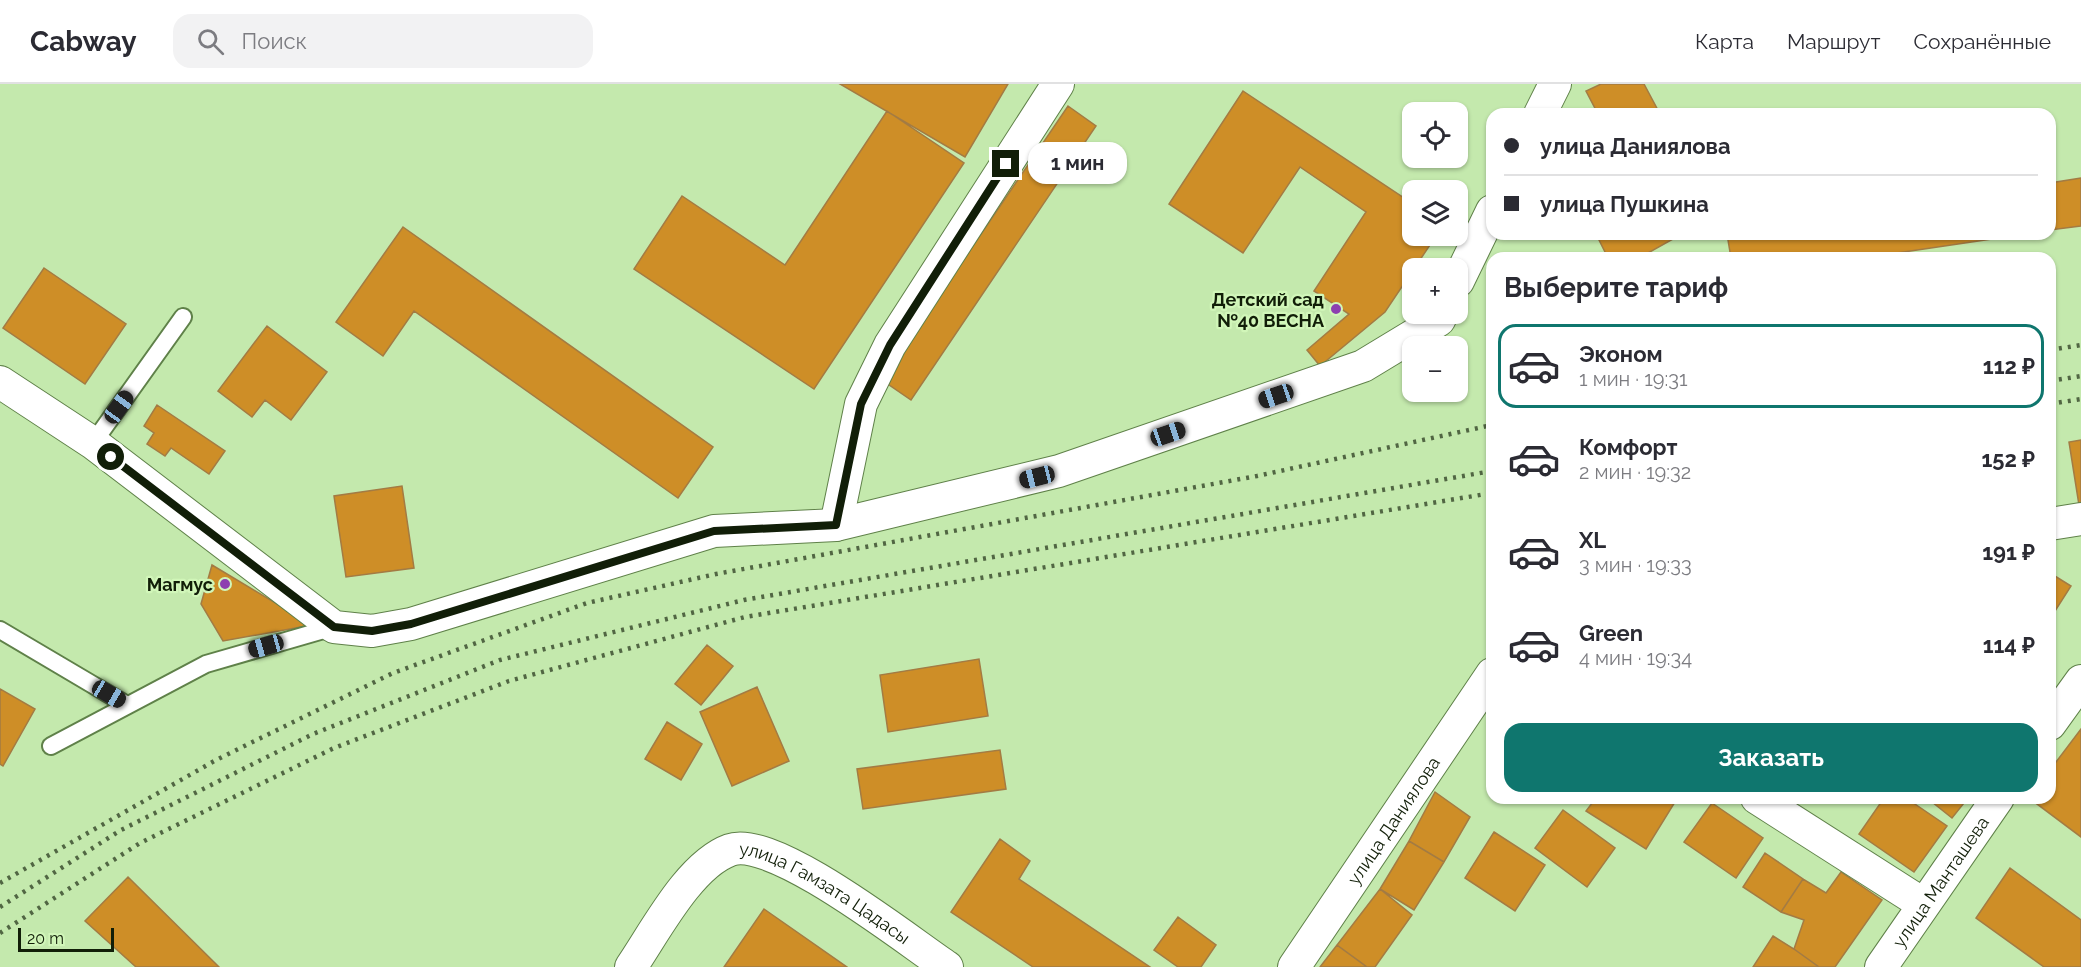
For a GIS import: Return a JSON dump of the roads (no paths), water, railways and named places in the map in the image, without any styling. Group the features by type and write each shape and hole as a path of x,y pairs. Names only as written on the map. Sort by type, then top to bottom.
{"street":[{"path":"836,525 861,404 890,345 1058,84"},
{"path":"1543,108 1555,84"},
{"path":"1468,260 1486,223"},
{"path":"0,382 93,443 334,627 372,631 411,624 714,531 836,525 1059,471 1363,366 1432,324"},
{"path":"2056,523 2081,519"},
{"path":"2056,716 2081,681"},
{"name":"улица Даниялова","path":"1294,967 1486,683"},
{"path":"1766,804 1923,904"},
{"name":"улица Манташева","path":"1881,967 1994,804"},
{"name":"улица Гамзата Цадасы","path":"631,967 700,869 731,850 765,852 804,870 947,967"}],"lane":[{"path":"93,443 183,317"},
{"path":"51,746 206,664 334,627"},
{"path":"0,630 127,705"}],"railway":[{"path":"2056,349 2081,345"},
{"path":"2056,380 2081,376"},
{"path":"2056,403 2081,399"},
{"path":"0,883 216,760 393,673 587,603 716,574 1257,476 1486,426"},
{"path":"0,907 121,830 313,734 500,660 744,600 1486,472"},
{"path":"0,933 140,843 334,748 509,681 745,617 1486,494"}],"place":[{"name":"Детский сад №40 ВЕСНА","path":"1336,309"},
{"name":"Магмус","path":"225,584"}]}
